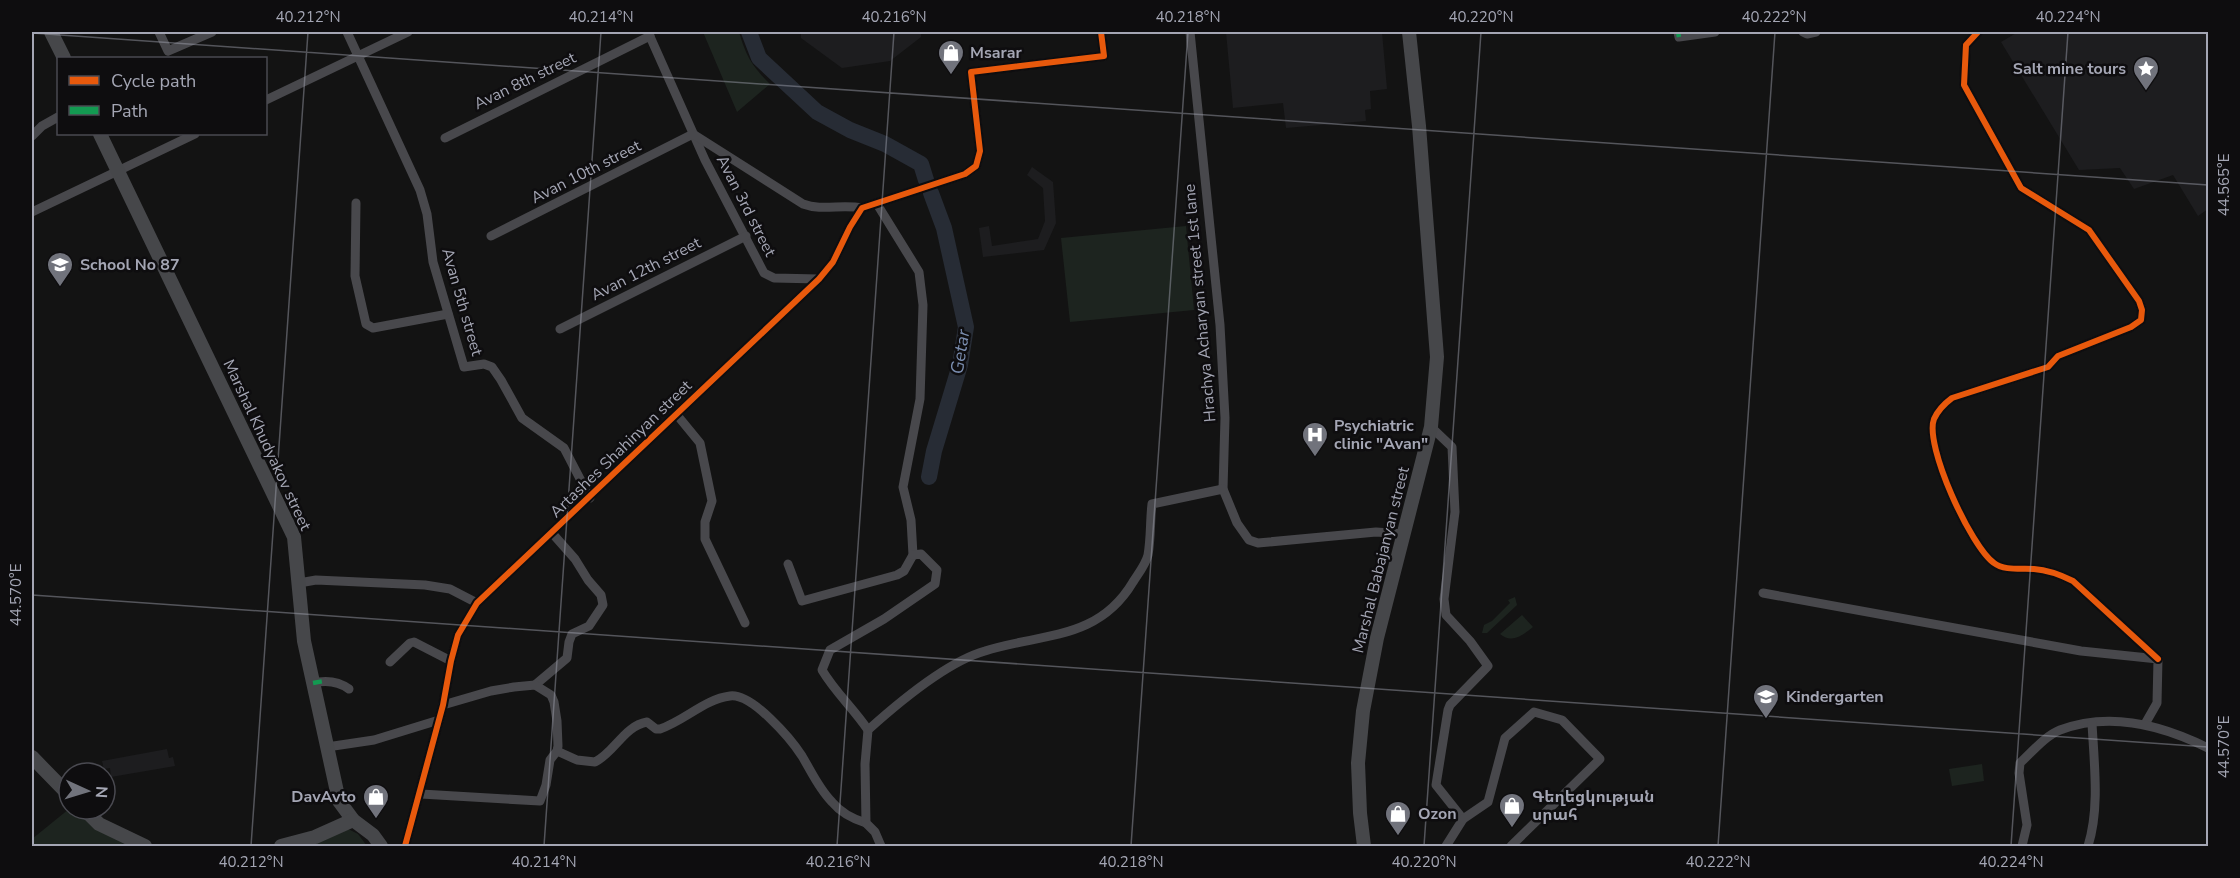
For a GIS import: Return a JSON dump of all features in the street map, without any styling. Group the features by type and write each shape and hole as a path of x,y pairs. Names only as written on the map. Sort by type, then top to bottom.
{"street":[{"path":"51,32 64,57"},
{"path":"159,32 168,51 212,32"},
{"name":"Avan 5th street","path":"347,32 420,190 427,214 433,261 464,366 483,364 492,367 522,418 564,448 590,498"},
{"path":"267,100 408,32"},
{"path":"862,208 965,174 976,166 980,151 971,72 1104,56 1101,32"},
{"name":"Hrachya Acharyan street 1st lane","path":"1190,32 1220,325 1225,418 1223,489"},
{"name":"Marshal Babajanyan street","path":"1364,846 1358,763 1364,711 1377,639 1431,427 1437,357 1419,126 1409,32"},
{"path":"1679,34 1715,32"},
{"path":"1803,32 1807,34 1816,32"},
{"path":"1978,32 1966,45 1964,85 2016,180 2021,188 2089,230 2139,302 2142,310 2141,320 2132,327 2058,356 2048,367 1952,398 1942,406 1933,420 1934,440 1947,487 1983,553 1995,565 2057,573 2073,581 2158,659 2157,703 2145,724"},
{"name":"Avan 3rd street","path":"649,34 693,134 764,273 768,277 819,279"},
{"name":"Avan 8th street","path":"445,138 649,34"},
{"path":"32,136 42,126 57,118"},
{"name":"Avan 3rd street","path":"693,134 803,204 814,207 846,205 862,208"},
{"name":"Avan 10th street","path":"491,236 693,134"},
{"name":"Marshal Khudyakov street","path":"100,135 294,537 304,641 318,682 327,747 339,801 353,820 373,835 381,846"},
{"path":"32,212 193,135"},
{"path":"356,203 355,276 366,324 373,328 448,314"},
{"path":"788,564 802,601 897,575 904,571 913,555 911,520 903,487 920,399 923,305 919,272 877,204"},
{"name":"Artashes Shahinyan street","path":"405,846 440,720 458,635 477,603 819,279 833,262 862,208"},
{"name":"Avan 12th street","path":"560,329 746,236"},
{"path":"677,415 700,443 712,501 705,522 705,539 745,623"},
{"path":"1431,427 1452,447 1455,512 1444,599 1446,615 1470,641 1488,666 1450,705 1448,710 1436,785 1463,819"},
{"path":"868,730 903,700 956,663 984,651 1063,634 1099,619 1127,591 1148,557 1152,504 1223,489 1238,523 1249,540 1258,543 1376,532 1405,534"},
{"path":"443,705 491,691 535,685 567,658 572,634 589,626 603,604 601,595 575,559 552,533"},
{"path":"866,823 865,764 868,730 834,690 822,670 830,650 884,619 935,584 937,570 921,554 913,555"},
{"path":"299,583 316,580 425,585 450,589 477,603"},
{"path":"1764,593 2080,651 2158,659"},
{"path":"390,662 412,642 451,661"},
{"path":"318,682 338,683 349,689"},
{"path":"421,794 469,796 505,801 540,801 545,790 550,760 557,751 557,721 554,702 546,691 535,685"},
{"path":"557,751 577,760 596,762 611,752 625,734 637,725 646,722 660,729 723,697 738,696 764,713 791,742 832,803 851,818 866,823 875,832 881,846"},
{"path":"1446,846 1463,819 1488,802 1508,734 1534,712 1562,720 1600,759 1511,846"},
{"path":"327,747 375,740 440,720"},
{"path":"2022,846 2027,825 2019,773 2020,763 2051,735 2060,730 2119,720 2145,724 2186,737 2208,748"},
{"path":"2088,846 2093,830 2092,723"},
{"path":"32,756 57,782"},
{"path":"281,846 315,837 353,820"},
{"path":"96,821 145,846"}],"shaded area":[{"path":"703,32 739,32 750,60 770,84 737,112"},
{"path":"801,32 921,32 921,37 890,61 842,68 801,38"},
{"path":"1226,32 1382,32 1387,89 1370,91 1371,109 1365,110 1366,121 1286,128 1283,103 1233,108"},
{"path":"2018,32 2208,32 2208,209 2198,216 2173,175 2134,189 2120,168 2079,170 2001,42"},
{"path":"1032,167 1053,182 1056,223 1044,250 983,257 979,228 989,226 992,246 1038,239 1045,221 1043,188 1027,175"},
{"path":"1186,226 1194,310 1070,322 1061,238"},
{"path":"1515,597 1517,605 1487,633 1482,633 1484,625 1492,621 1510,603 1508,600"},
{"path":"1522,615 1533,627 1513,638 1500,634"},
{"path":"167,749 169,758 173,757 175,766 117,776 117,761 102,761"},
{"path":"1982,764 1984,781 1952,786 1949,769"},
{"path":"57,819 57,821 96,821 132,846 32,846 32,839"},
{"path":"348,829 358,834 367,846 302,846"}],"waterway":[{"name":"Getar","path":"749,32 759,58 817,112 921,164 926,180"},
{"name":"Getar","path":"929,477 934,451 960,365 966,327 944,228 931,193"}],"marked path":[{"path":"1678,32 1679,37"},
{"path":"313,683 324,681"}],"cycle path":[{"path":"405,846 443,705 458,635 477,603 819,279 833,262 862,208 965,174 976,166 980,151 971,72 1104,56 1101,32"},
{"path":"1978,32 1966,45 1964,85 2021,188 2089,230 2139,301 2142,310 2141,320 2131,327 2058,356 2048,367 1952,398 1934,419 1933,432 1936,450 1962,517 1984,553 1994,563 2008,568 2044,570 2073,581 2158,659"}],"place":[{"name":"Msarar","path":"951,76"},
{"name":"Salt mine tours","path":"2146,92"},
{"name":"School No 87","path":"60,288"},
{"name":"Psychiatric clinic \"Avan\"","path":"1315,458"},
{"name":"Kindergarten","path":"1766,720"},
{"name":"DavAvto","path":"376,820"},
{"name":"Գեղեցկության սրահ","path":"1512,829"},
{"name":"Ozon","path":"1398,837"}]}
